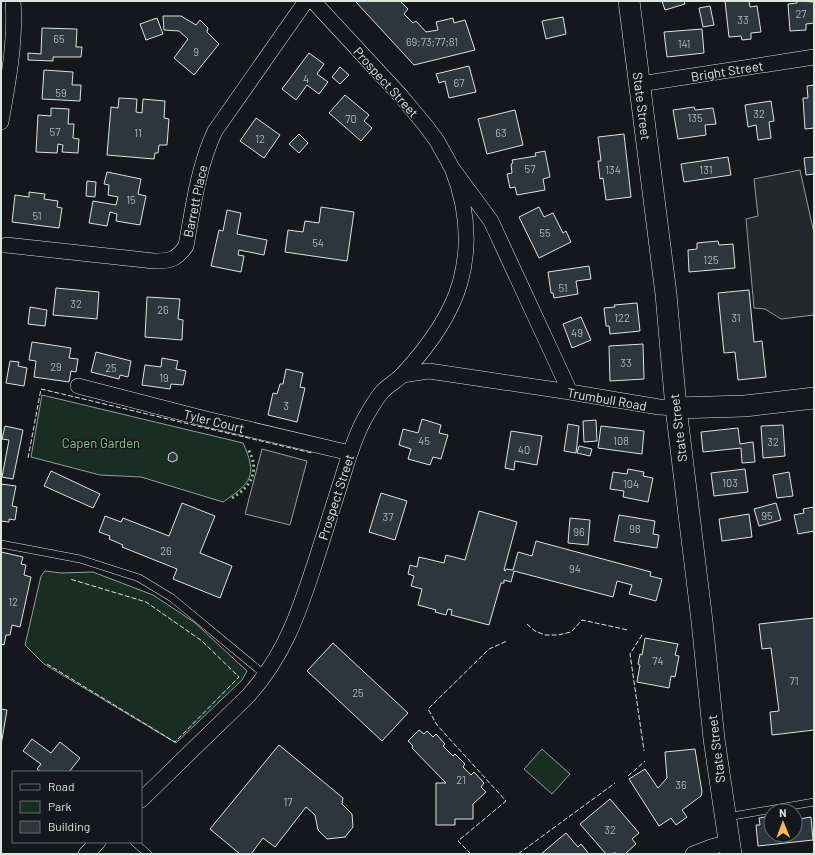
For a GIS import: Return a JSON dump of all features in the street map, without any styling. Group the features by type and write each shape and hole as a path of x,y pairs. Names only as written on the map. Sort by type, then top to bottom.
{"main road":[{"name":"State Street","path":"628,1 640,84 666,294 676,408 702,621 714,739 730,848"},
{"name":"Trumbull Road","path":"676,408 745,406 814,398"}],"street":[{"path":"1,122 9,75 14,14 13,1"},
{"name":"Barrett Place","path":"6,244 154,261 174,259 186,246 200,175 206,152 215,131 306,1"},
{"name":"Prospect Street","path":"313,1 401,96 426,126 437,141 452,168 491,222 570,392"},
{"name":"Bright Street","path":"640,84 814,57"},
{"name":"Prospect Street","path":"142,799 248,696 266,675 286,640 301,607 350,452 364,421 382,392 402,375 423,351 440,326 454,298 463,269 467,240 466,219 462,196 452,168"},
{"name":"Trumbull Road","path":"402,375 429,371 570,392 659,408 676,408"},
{"name":"Tyler Court","path":"78,386 206,419 350,452"},
{"path":"86,854 97,843"},
{"path":"693,854 711,846 730,848"}],"lane":[{"path":"1,544 80,559 139,578 172,598 266,675"},
{"path":"725,817 814,802"},
{"path":"135,843 148,854"}],"green space":[{"name":"Capen Garden","path":"42,395 243,443 250,463 251,471 249,478 246,484 223,502 141,477 100,475 31,457"},
{"path":"45,571 61,573 93,572 153,595 194,622 247,671 242,680 176,743 44,664 25,645 41,576"},
{"path":"542,749 570,774 552,794 524,769"}],"shaded area":[{"path":"800,170 814,233 814,315 781,319 765,309 754,308 746,219 758,216 754,179"},
{"path":"262,449 307,461 290,525 245,514"}],"building":[{"path":"355,1 400,1 408,9 404,14 413,23 416,21 426,32 438,30 436,22 453,18 454,23 465,20 475,50 414,65"},
{"path":"662,1 684,1 685,4 665,10"},
{"path":"725,1 749,1 750,7 757,6 761,32 751,33 751,39 742,40 741,36 729,37"},
{"path":"797,1 814,2 814,23 806,24 806,30 790,31 788,4 797,3"},
{"path":"710,6 714,25 703,27 699,8"},
{"path":"163,16 181,16 196,25 200,20 208,28 207,32 219,44 194,75 174,58 188,39 179,31 164,30"},
{"path":"563,17 566,34 546,39 542,21"},
{"path":"157,18 163,34 146,40 140,24"},
{"path":"42,28 77,29 76,47 82,47 81,57 53,57 53,61 28,60 28,53 41,54"},
{"path":"702,29 704,53 667,57 664,32"},
{"path":"309,53 324,64 317,74 328,82 319,94 307,85 296,100 282,89"},
{"path":"469,66 476,92 449,98 445,81 439,83 436,74"},
{"path":"340,67 349,75 340,84 332,77"},
{"path":"44,70 73,72 72,85 81,85 80,101 42,99"},
{"path":"814,85 814,128 805,129 803,98 808,98 807,86"},
{"path":"345,95 369,115 364,121 372,128 361,141 329,113"},
{"path":"119,98 137,99 136,112 142,113 143,99 165,101 164,118 169,119 167,145 159,145 158,153 155,153 154,159 107,155 111,107 118,108"},
{"path":"771,101 774,121 769,122 771,138 758,140 756,125 748,127 745,105"},
{"path":"694,107 695,110 713,108 716,124 705,125 706,135 678,139 673,110"},
{"path":"51,108 69,109 68,124 74,124 73,138 79,139 78,153 62,152 63,145 58,144 57,153 36,152 38,115 51,116"},
{"path":"515,110 523,145 487,154 478,119"},
{"path":"256,118 280,135 264,158 240,141"},
{"path":"299,134 308,143 299,153 289,144"},
{"path":"624,134 631,197 606,200 603,178 600,179 598,161 601,161 598,137"},
{"path":"545,151 550,177 543,179 545,190 517,195 515,187 510,188 507,174 512,173 512,160 536,156 535,153"},
{"path":"728,157 731,175 684,182 681,164"},
{"path":"814,157 814,174 806,175 804,158"},
{"path":"107,172 141,179 138,194 146,196 140,225 116,221 117,214 110,212 107,226 89,223 93,201 116,205 118,197 108,195 109,185 104,184"},
{"path":"87,181 96,182 95,197 86,196"},
{"path":"29,192 45,194 44,199 58,201 57,207 62,208 59,228 12,222 15,195 29,197"},
{"path":"321,207 354,212 347,261 285,252 288,230 303,232 305,221 319,223"},
{"path":"539,207 544,217 553,213 563,233 566,231 571,242 539,258 519,217"},
{"path":"227,210 241,213 237,234 267,240 264,255 239,250 238,255 244,256 241,272 211,266 219,230 223,231"},
{"path":"718,241 719,245 733,244 735,268 689,272 688,250 697,249 697,243"},
{"path":"589,266 591,279 576,281 578,294 554,298 553,293 551,293 548,272"},
{"path":"56,288 99,292 97,319 53,315"},
{"path":"749,290 754,342 762,341 766,377 738,380 735,352 724,353 718,293"},
{"path":"147,297 180,299 178,319 183,320 182,340 145,337"},
{"path":"637,303 640,331 610,334 609,326 606,326 604,308 615,307 614,305"},
{"path":"30,307 47,310 45,326 28,324"},
{"path":"581,317 591,340 572,348 563,324"},
{"path":"32,342 71,348 69,358 78,359 76,372 71,371 69,382 34,377 36,361 29,360"},
{"path":"643,344 644,379 610,381 609,346"},
{"path":"96,352 131,361 128,377 120,375 119,379 91,372"},
{"path":"162,358 178,361 176,369 186,371 183,385 171,384 170,389 142,385 145,365 161,367"},
{"path":"10,361 19,362 18,366 27,368 24,386 6,383"},
{"path":"286,369 303,373 300,387 305,388 297,422 268,415 273,393 277,394 280,384 283,384"},
{"path":"422,419 441,425 439,433 448,435 441,459 433,457 430,465 408,459 411,449 399,445 403,429 418,433"},
{"path":"596,420 597,441 584,442 583,421"},
{"path":"568,424 579,426 576,453 564,451"},
{"path":"783,425 785,456 763,458 761,426"},
{"path":"5,426 23,430 13,479 2,477 9,440 2,439"},
{"path":"601,426 644,431 642,454 598,448"},
{"path":"738,428 740,444 753,442 755,462 742,463 741,448 703,452 701,432"},
{"path":"511,431 542,436 537,465 515,461 514,470 505,468"},
{"path":"579,446 592,449 590,456 577,453"},
{"path":"173,452 177,455 177,460 172,462 168,460 169,454"},
{"path":"628,469 644,472 643,476 653,478 648,502 623,497 624,491 610,489 613,472 627,474"},
{"path":"745,469 748,492 714,496 711,473"},
{"path":"51,471 100,494 93,508 44,486"},
{"path":"789,472 793,496 777,498 773,475"},
{"path":"1,484 16,486 12,506 17,507 15,520 9,519 9,522 1,521"},
{"path":"381,493 407,501 395,540 369,532"},
{"path":"182,503 215,516 200,553 232,566 220,598 173,579 177,569 122,547 123,545 109,539 110,536 99,532 105,516 121,522 123,518 169,536"},
{"path":"776,503 781,520 759,526 754,509"},
{"path":"814,507 814,531 798,534 794,515 804,513 803,509"},
{"path":"479,511 517,522 504,570 505,571 506,569 513,570 518,552 532,556 536,541 651,572 650,576 662,579 656,601 629,594 632,585 617,581 613,597 514,571 511,582 504,580 504,583 501,583 489,625 451,615 452,610 448,609 446,615 435,612 436,610 418,605 422,589 411,586 414,576 408,574 410,565 417,567 419,557 444,563 446,555 465,560"},
{"path":"749,514 752,537 722,541 719,519"},
{"path":"619,515 655,521 653,534 659,535 657,548 614,541"},
{"path":"570,518 590,520 588,545 568,543"},
{"path":"1,552 23,557 21,564 26,565 24,575 31,577 20,627 12,625 10,635 6,635 4,645 1,644"},
{"path":"814,618 814,730 772,735 770,712 779,711 771,648 762,649 759,624"},
{"path":"645,638 678,644 675,655 679,656 675,677 671,676 669,688 637,682 640,665 638,664 640,654 642,655"},
{"path":"333,643 408,713 382,741 307,671"},
{"path":"1,709 7,710 1,745"},
{"path":"419,730 424,734 427,731 433,737 436,734 445,744 443,746 453,756 455,754 465,764 463,767 471,775 474,772 484,783 481,787 486,792 473,804 473,819 455,819 455,825 436,825 436,783 446,783 412,748 413,746 408,741"},
{"path":"32,739 51,753 60,742 80,758 70,771 40,771 37,769 41,764 23,751"},
{"path":"279,745 343,798 342,804 352,814 353,827 345,837 327,839 318,830 315,815 306,807 275,847 263,838 251,854 240,854 210,829"},
{"path":"695,749 702,792 701,796 682,810 687,817 676,825 671,818 659,826 629,779 645,769 658,788 667,778 665,752"},
{"path":"610,799 639,833 632,839 636,844 625,854 606,854 580,824"},
{"path":"763,817 763,843 786,843 758,846 756,825 760,825 759,818"},
{"path":"811,817 813,840 803,841 803,818"},
{"path":"566,833 578,847 581,844 589,854 541,854"}],"hedge":[{"path":"232,498 245,488 252,477 253,464 252,457 248,449"}],"fence":[{"path":"28,458 41,389 312,453"},
{"path":"47,664 175,742 239,677 202,641 146,602 70,579"},
{"path":"527,624 535,631 545,635 558,635 571,632 582,620 628,630"},
{"path":"642,635 630,654 644,751"},
{"path":"471,854 458,841 506,801 437,725 428,709 489,649 507,641"},
{"path":"628,776 645,761"},
{"path":"518,854 615,783"}]}
